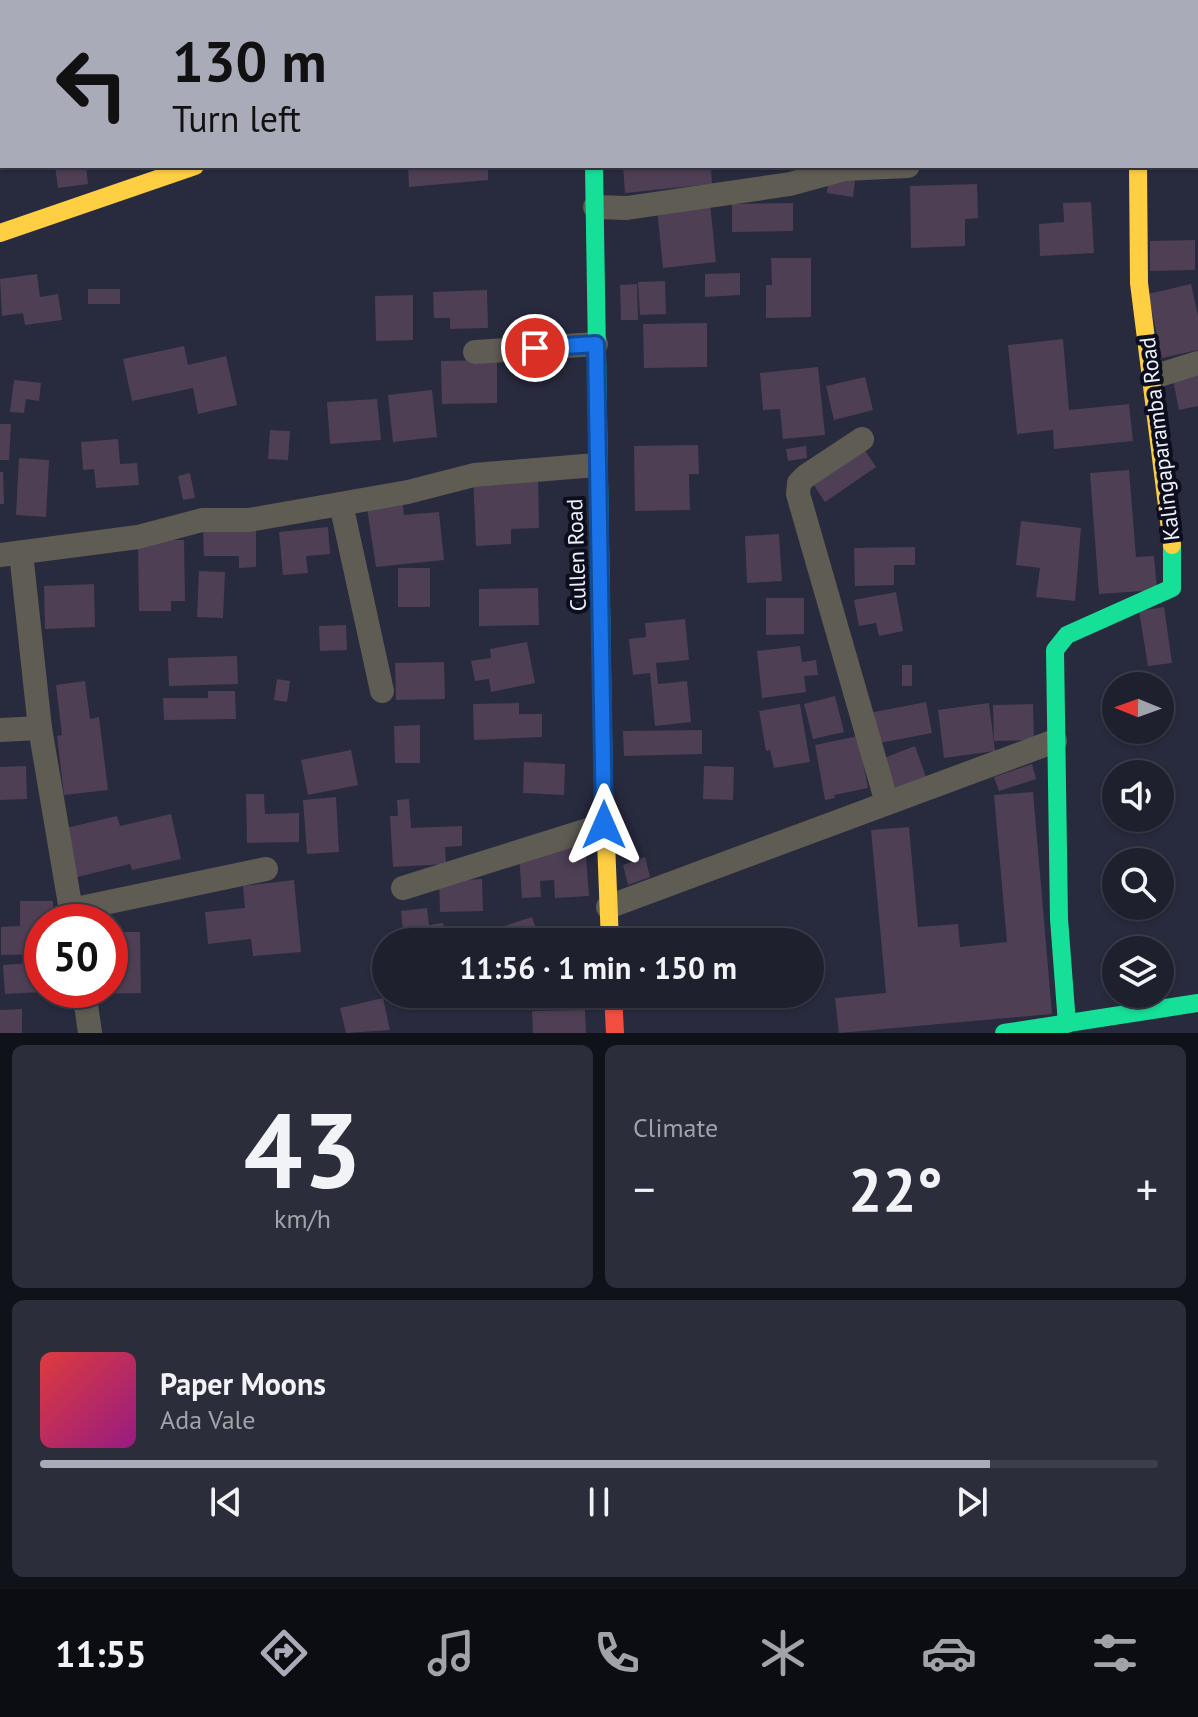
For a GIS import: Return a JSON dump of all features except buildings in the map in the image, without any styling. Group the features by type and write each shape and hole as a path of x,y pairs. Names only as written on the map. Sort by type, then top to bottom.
{"main road":[{"path":"0,233 189,168"},
{"name":"Cullen Road","path":"594,168 596,465 603,614 604,825 609,928"},
{"name":"Kalingaparamba Road","path":"1067,1024 1059,919 1055,650 1059,641 1067,635 1163,595 1172,588 1172,522 1140,284 1138,168"},
{"path":"1004,1033 1198,1003"},
{"path":"614,1008 615,1033"}],"street":[{"path":"595,207 627,208 790,184 845,169 866,168"},
{"path":"475,352 596,344"},
{"path":"1153,377 1198,363"},
{"path":"862,439 806,476 799,483 798,494 887,803"},
{"path":"70,904 11,554 138,537 202,520 249,520 408,492 474,475 596,465"},
{"path":"341,504 382,691"},
{"path":"0,730 40,728"},
{"path":"608,907 1055,741"},
{"path":"403,888 604,825"},
{"path":"122,904 266,869"},
{"path":"87,1008 90,1033"}],"traffic: fast":[{"path":"594,168 604,791"},
{"path":"1067,1024 1059,919 1055,650 1067,635 1172,588 1172,545"},
{"path":"1004,1033 1198,1003"}],"traffic: slow":[{"path":"0,233 189,168"},
{"path":"1138,168 1139,283 1172,545"},
{"path":"604,791 609,928"}],"traffic: jam":[{"path":"614,1008 615,1033"}],"route":[{"path":"535,348 596,344 596,465 603,614 604,825"}]}
